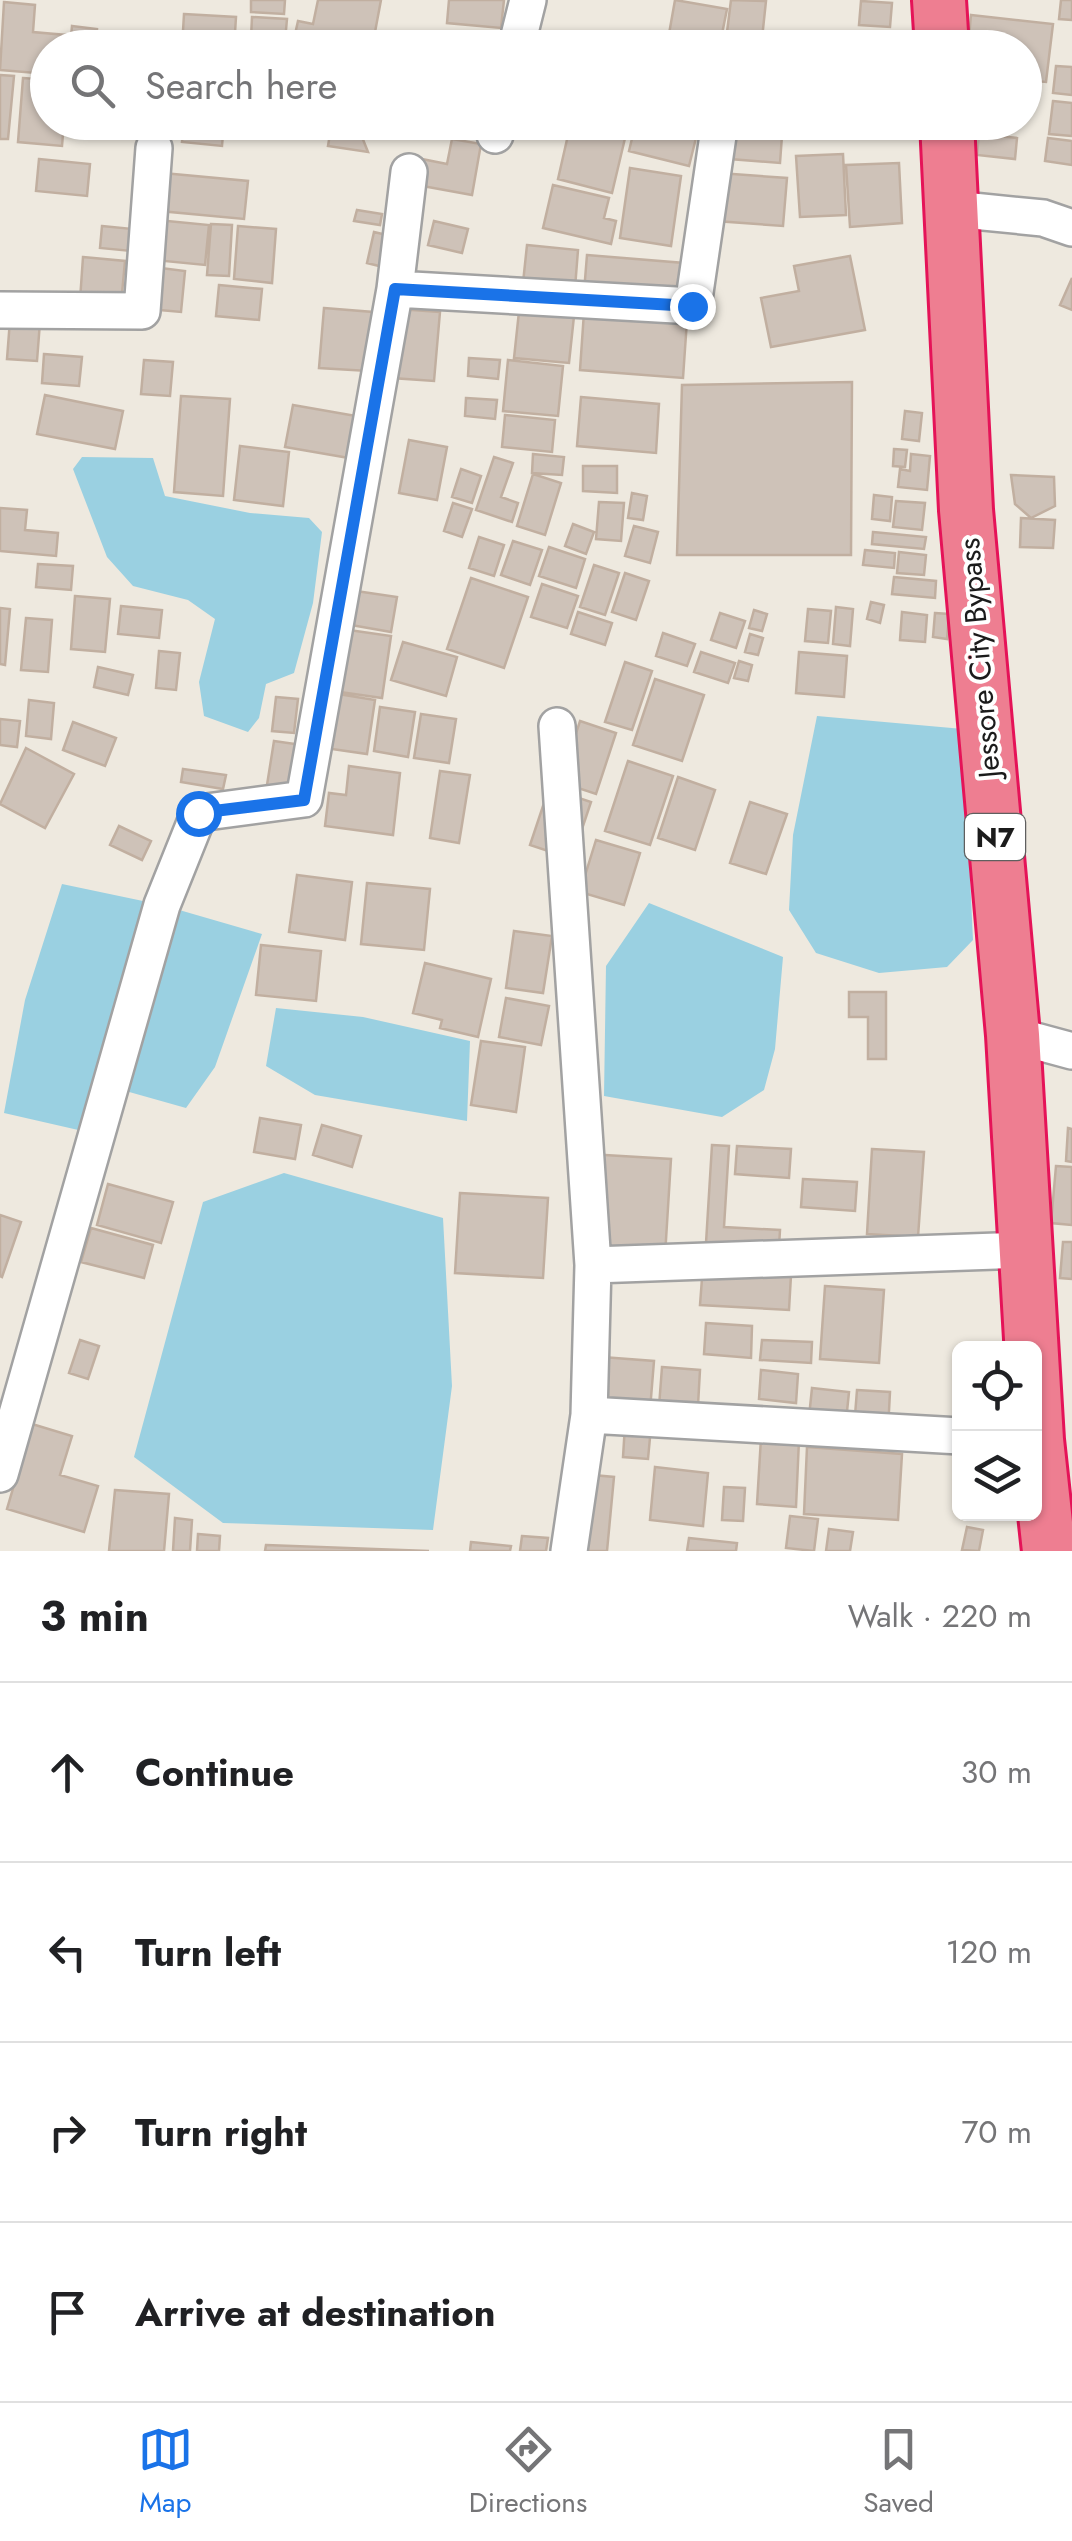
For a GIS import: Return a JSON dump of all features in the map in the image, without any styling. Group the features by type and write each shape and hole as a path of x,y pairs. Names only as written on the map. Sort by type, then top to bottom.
{"highway":[{"path":"939,0 941,30"},
{"name":"Jessore City Bypass","path":"948,140 966,510 1014,1035 1036,1431"},
{"name":"Jessore City Bypass","path":"1042,1488 1050,1551"}],"street":[{"path":"520,30 528,0"},
{"path":"395,289 692,306 717,140"},
{"path":"0,310 142,311 154,148"},
{"path":"0,1474 162,905 198,813 304,800 395,289 409,172"},
{"path":"953,209 1043,218 1072,228"},
{"path":"557,726 593,1264 589,1414 569,1551"},
{"path":"1014,1035 1072,1051"},
{"path":"593,1264 1028,1250"},
{"path":"589,1414 952,1436"}],"water":[{"path":"82,457 153,458 165,496 250,513 309,518 322,532 313,603 294,673 266,684 259,718 248,732 204,716 199,682 215,619 188,600 133,586 107,557 73,469"},
{"path":"817,716 963,729 973,940 947,967 879,973 816,953 789,910 793,835"},
{"path":"62,884 162,905 262,934 215,1067 186,1108 108,1086 87,1132 4,1113 25,1000"},
{"path":"649,903 783,957 775,1049 764,1090 722,1117 604,1096 606,966"},
{"path":"276,1008 363,1017 470,1041 467,1121 315,1095 266,1066"},
{"path":"284,1173 443,1218 452,1386 433,1530 223,1523 134,1457 203,1202"}],"building":[{"path":"251,0 285,0 284,14 251,12"},
{"path":"318,0 381,0 375,30 296,30 298,21 313,24"},
{"path":"449,0 504,0 501,28 447,23"},
{"path":"675,0 727,9 723,30 670,30"},
{"path":"731,0 766,1 763,30 727,30"},
{"path":"1061,0 1072,0 1072,20 1059,19"},
{"path":"861,1 892,3 890,27 859,25"},
{"path":"4,2 35,5 33,30 30,30 30,72 0,70"},
{"path":"184,14 236,17 235,30 183,30"},
{"path":"971,15 1053,24 1046,82 1042,82 1042,30 970,30"},
{"path":"252,17 287,19 286,30 251,30"},
{"path":"72,26 97,29 97,30 72,30"},
{"path":"1056,66 1072,67 1072,95 1053,93"},
{"path":"0,75 14,76 8,139 0,139"},
{"path":"23,78 30,79 30,140 62,140 62,146 18,142"},
{"path":"1053,101 1072,103 1072,136 1049,134"},
{"path":"1048,138 1072,141 1072,165 1045,161"},
{"path":"182,140 222,140 222,146"},
{"path":"329,140 363,140 368,152 328,146"},
{"path":"452,140 481,144 472,195 417,185 422,159 447,164"},
{"path":"567,140 625,140 612,193 558,179"},
{"path":"632,140 696,140 689,166 629,151"},
{"path":"732,140 782,140 780,163 730,159"},
{"path":"978,140 1017,140 1015,159 977,155"},
{"path":"843,154 846,215 800,217 796,156"},
{"path":"39,159 90,164 87,196 36,191"},
{"path":"899,163 902,223 850,227 846,165"},
{"path":"630,168 681,176 671,246 620,238"},
{"path":"163,173 248,181 244,219 160,211"},
{"path":"719,173 787,178 783,226 716,221"},
{"path":"553,185 609,198 604,218 616,221 611,244 543,228"},
{"path":"357,210 382,214 380,225 354,221"},
{"path":"157,220 209,225 205,265 154,260"},
{"path":"434,221 468,229 462,253 428,245"},
{"path":"211,224 232,225 229,276 207,275"},
{"path":"102,226 133,229 131,251 100,248"},
{"path":"238,226 276,229 272,283 234,279"},
{"path":"374,232 395,237 387,268 367,263"},
{"path":"527,245 578,250 575,288 523,283"},
{"path":"587,255 684,263 681,300 584,292"},
{"path":"850,256 865,330 771,347 761,298 799,291 794,266"},
{"path":"83,257 125,261 121,304 80,300"},
{"path":"153,267 185,271 181,312 149,309"},
{"path":"1072,278 1072,310 1060,305"},
{"path":"219,285 262,289 259,320 216,316"},
{"path":"520,302 575,307 569,363 514,358"},
{"path":"324,308 373,312 368,371 319,368"},
{"path":"398,309 440,312 434,381 392,378"},
{"path":"584,312 687,320 683,378 580,370"},
{"path":"10,320 40,322 37,361 7,359"},
{"path":"44,354 82,357 79,386 42,383"},
{"path":"469,358 500,360 498,379 468,376"},
{"path":"144,360 173,362 170,396 141,394"},
{"path":"508,360 563,366 558,416 503,411"},
{"path":"852,382 851,555 677,555 682,385"},
{"path":"45,395 123,411 115,449 37,434"},
{"path":"181,396 230,399 223,496 174,492"},
{"path":"581,397 659,404 656,453 577,446"},
{"path":"466,398 497,400 495,419 465,416"},
{"path":"293,405 356,416 349,458 285,447"},
{"path":"905,411 922,413 919,441 902,439"},
{"path":"505,415 555,420 552,452 502,447"},
{"path":"409,440 447,447 437,500 399,493"},
{"path":"240,446 289,452 283,506 234,500"},
{"path":"894,449 907,450 905,467 893,466"},
{"path":"533,454 564,457 562,475 532,473"},
{"path":"911,454 930,456 927,490 898,487 900,469 910,471"},
{"path":"494,457 513,463 501,497 518,503 512,522 476,510"},
{"path":"583,466 617,466 617,493 583,491"},
{"path":"461,469 481,476 472,503 452,497"},
{"path":"533,474 561,483 545,535 517,526"},
{"path":"1011,475 1054,477 1055,506 1031,518 1015,504"},
{"path":"632,493 647,496 643,520 628,518"},
{"path":"874,495 892,497 890,521 872,519"},
{"path":"896,501 925,503 922,530 893,527"},
{"path":"599,502 624,503 621,541 596,539"},
{"path":"453,503 472,509 462,537 444,531"},
{"path":"0,508 27,510 25,530 58,533 56,556 0,551"},
{"path":"1021,518 1055,520 1053,548 1020,547"},
{"path":"573,524 594,532 586,554 565,546"},
{"path":"634,526 658,532 650,563 625,556"},
{"path":"873,532 926,537 924,549 872,544"},
{"path":"479,537 504,545 494,576 469,568"},
{"path":"513,541 542,550 530,585 501,575"},
{"path":"549,547 585,559 576,588 539,576"},
{"path":"865,550 895,553 894,568 863,565"},
{"path":"899,552 926,555 924,575 897,573"},
{"path":"38,564 73,566 71,590 36,587"},
{"path":"594,565 619,573 605,615 580,607"},
{"path":"625,573 649,581 636,620 612,612"},
{"path":"894,577 936,581 935,598 892,594"},
{"path":"471,578 528,597 504,668 447,649"},
{"path":"542,584 578,596 567,628 531,617"},
{"path":"356,591 397,597 391,632 351,625"},
{"path":"75,596 110,599 105,652 71,649"},
{"path":"871,602 884,605 880,623 867,619"},
{"path":"121,606 162,610 159,638 118,634"},
{"path":"836,607 853,609 850,646 833,644"},
{"path":"0,608 10,609 5,665 0,664"},
{"path":"808,609 831,611 828,643 805,641"},
{"path":"754,610 767,614 762,631 749,628"},
{"path":"578,612 612,623 605,645 571,634"},
{"path":"902,612 927,615 925,642 900,640"},
{"path":"720,613 745,621 736,648 711,640"},
{"path":"935,613 949,614 947,639 933,637"},
{"path":"26,618 52,620 48,672 21,670"},
{"path":"335,628 391,636 382,698 326,690"},
{"path":"663,633 695,644 687,666 656,656"},
{"path":"750,634 763,638 758,655 745,652"},
{"path":"403,642 457,657 446,696 391,680"},
{"path":"159,651 180,653 176,690 156,688"},
{"path":"701,652 735,663 728,683 694,672"},
{"path":"799,652 847,656 844,697 796,693"},
{"path":"739,661 752,665 748,681 734,678"},
{"path":"625,662 652,671 632,730 605,722"},
{"path":"98,667 133,675 128,695 94,687"},
{"path":"655,679 704,695 682,761 633,745"},
{"path":"326,692 375,700 367,754 318,747"},
{"path":"276,697 298,699 294,733 272,731"},
{"path":"29,700 54,703 51,739 26,736"},
{"path":"380,707 415,712 408,757 374,751"},
{"path":"421,714 456,719 449,763 414,758"},
{"path":"0,719 20,721 17,747 0,745"},
{"path":"580,721 616,733 596,794 560,782"},
{"path":"73,722 116,738 105,766 63,750"},
{"path":"274,741 309,746 302,790 267,785"},
{"path":"26,748 74,774 45,828 0,804"},
{"path":"628,761 673,776 650,845 605,831"},
{"path":"349,766 400,773 393,835 325,826 329,793 346,795"},
{"path":"183,769 226,775 223,789 181,782"},
{"path":"440,771 470,775 459,843 430,838"},
{"path":"678,777 715,790 695,850 658,838"},
{"path":"549,788 591,802 572,859 530,845"},
{"path":"750,802 787,814 766,874 730,863"},
{"path":"119,826 151,841 142,860 110,845"},
{"path":"596,840 640,853 624,905 580,892"},
{"path":"297,875 352,882 345,940 289,932"},
{"path":"367,883 430,889 424,950 361,944"},
{"path":"514,931 552,936 543,993 506,988"},
{"path":"261,945 321,951 316,1001 256,995"},
{"path":"425,963 491,979 478,1037 440,1028 442,1020 413,1013"},
{"path":"849,992 886,992 886,1059 868,1059 868,1017 849,1017"},
{"path":"506,998 549,1006 541,1045 499,1037"},
{"path":"481,1041 525,1047 516,1112 471,1105"},
{"path":"260,1118 301,1125 295,1159 254,1152"},
{"path":"322,1125 361,1136 352,1167 313,1155"},
{"path":"1068,1128 1072,1129 1072,1162 1066,1161"},
{"path":"712,1145 729,1146 724,1227 780,1230 779,1247 706,1243"},
{"path":"737,1146 791,1149 789,1178 735,1174"},
{"path":"872,1149 924,1152 918,1237 867,1234"},
{"path":"588,1154 671,1159 664,1272 582,1267"},
{"path":"1056,1166 1072,1167 1072,1225 1051,1223"},
{"path":"803,1179 857,1182 855,1211 801,1207"},
{"path":"108,1184 173,1202 161,1243 97,1225"},
{"path":"460,1193 548,1198 543,1278 455,1273"},
{"path":"0,1215 21,1222 2,1277 0,1276"},
{"path":"91,1228 153,1245 144,1278 81,1262"},
{"path":"1063,1242 1072,1242 1072,1279 1060,1278"},
{"path":"704,1252 792,1258 789,1310 700,1305"},
{"path":"825,1286 884,1290 879,1363 820,1359"},
{"path":"706,1323 752,1326 751,1358 704,1354"},
{"path":"80,1340 99,1346 88,1379 69,1373"},
{"path":"762,1340 812,1342 811,1363 760,1360"},
{"path":"602,1357 654,1361 650,1410 598,1406"},
{"path":"662,1367 700,1370 697,1423 658,1420"},
{"path":"761,1370 798,1374 796,1403 759,1399"},
{"path":"812,1388 849,1392 846,1421 809,1417"},
{"path":"857,1390 890,1392 888,1430 854,1428"},
{"path":"32,1424 72,1436 60,1475 98,1486 84,1532 7,1509"},
{"path":"625,1425 651,1427 648,1459 623,1457"},
{"path":"761,1438 799,1440 796,1507 757,1504"},
{"path":"807,1447 902,1454 898,1520 804,1514"},
{"path":"655,1467 708,1473 703,1526 650,1520"},
{"path":"571,1473 614,1477 607,1551 563,1551"},
{"path":"724,1487 745,1488 743,1521 722,1520"},
{"path":"115,1490 169,1494 164,1551 109,1551"},
{"path":"790,1516 818,1519 814,1551 786,1548"},
{"path":"175,1518 192,1520 190,1551 173,1551"},
{"path":"967,1527 983,1530 979,1551 962,1550"},
{"path":"829,1529 853,1532 850,1551 826,1551"},
{"path":"198,1534 220,1536 219,1551 197,1551"},
{"path":"522,1536 548,1538 546,1551 520,1551"},
{"path":"689,1538 737,1543 736,1551 687,1551"},
{"path":"471,1542 511,1546 510,1551 470,1551"},
{"path":"266,1545 429,1551 265,1551"}],"route":[{"path":"198,813 304,800 395,289 692,306"}]}
